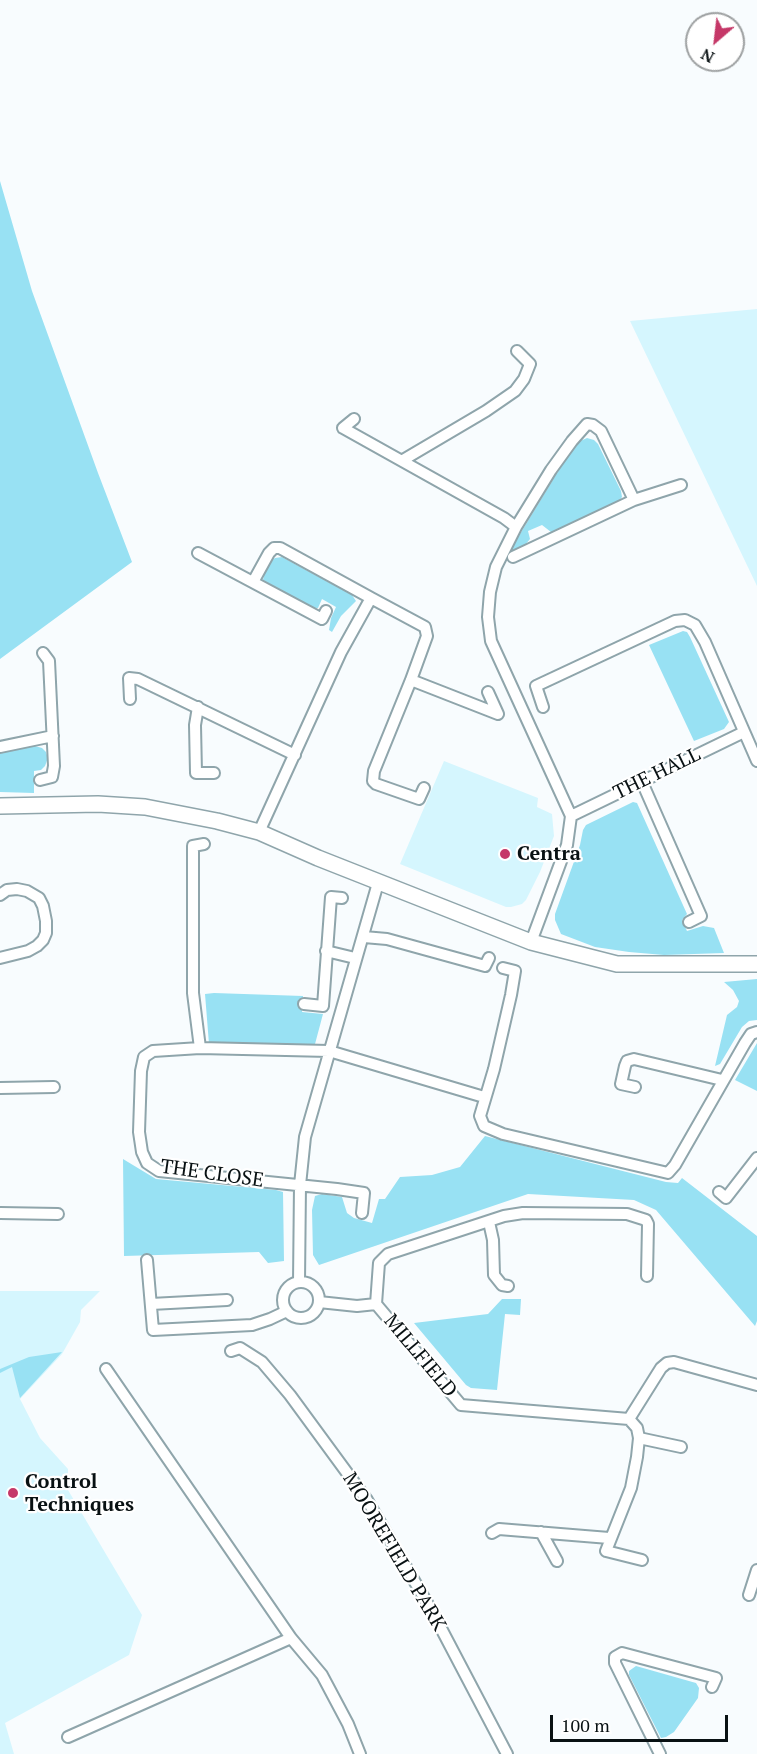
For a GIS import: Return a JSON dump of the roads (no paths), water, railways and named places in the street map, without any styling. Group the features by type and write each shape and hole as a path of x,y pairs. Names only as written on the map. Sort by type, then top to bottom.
{"street":[{"path":"403,460 486,411 515,391 524,379 530,364 517,351"},
{"path":"354,419 343,428 403,460 516,527"},
{"path":"531,942 567,844 571,816 491,641 488,617 490,592 496,567 516,527 551,470 587,424 601,431 634,500"},
{"path":"513,557 541,537 634,500 681,485"},
{"path":"253,582 269,553 274,548 280,548 424,627 427,636 372,777 376,784 419,800 424,788"},
{"path":"198,553 322,619 326,611"},
{"path":"259,831 340,652 371,598"},
{"path":"543,707 536,686 675,621 685,620 695,625 705,642 757,761"},
{"path":"40,780 52,777 54,766 49,661 43,653"},
{"path":"130,699 129,678 138,679 295,755"},
{"path":"411,681 498,714 488,692"},
{"path":"198,707 195,725 196,773 214,773"},
{"name":"THE HALL","path":"571,816 744,732"},
{"path":"0,747 53,736"},
{"path":"642,782 701,916 689,922"},
{"path":"0,806 98,804 145,807 217,821 259,831 378,883 531,942 617,964 757,964"},
{"path":"200,1048 193,993 193,846 204,844"},
{"path":"299,1282 300,1185 305,1137 378,883"},
{"path":"0,895 7,890 17,889 27,891 39,898 46,921 46,933 38,946 0,958"},
{"path":"304,1004 322,1006 331,897 342,898"},
{"path":"364,936 387,939 485,966 489,958"},
{"path":"326,951 356,958"},
{"path":"503,968 515,971 494,1069 480,1116 484,1126 503,1134 668,1173 675,1165 745,1042 751,1034 757,1032"},
{"name":"THE CLOSE","path":"362,1213 364,1193 159,1171 147,1163 142,1152 139,1132 141,1071 144,1057 153,1051 200,1048 329,1051 484,1097"},
{"path":"635,1087 621,1084 627,1061 634,1059 722,1080"},
{"path":"0,1088 54,1087"},
{"path":"718,1192 726,1198 757,1158"},
{"path":"0,1213 58,1214"},
{"path":"376,1304 379,1263 384,1257 504,1216 523,1213 627,1214 642,1218 648,1224 647,1276"},
{"path":"489,1222 493,1240 494,1275 502,1285 508,1286"},
{"path":"147,1260 153,1330 252,1324 270,1320 287,1311"},
{"path":"299,1282 314,1287 319,1296 317,1309 306,1317 299,1318 287,1311 284,1305 284,1293 299,1282"},
{"path":"151,1304 227,1300"},
{"name":"MILLFIELD","path":"319,1302 357,1306 376,1304 461,1405 629,1419"},
{"name":"MOOREFIELD PARK","path":"231,1351 240,1348 262,1362 290,1395 367,1500 433,1613 507,1754"},
{"path":"642,1560 606,1551 631,1488 639,1438 637,1428 629,1419 637,1410 661,1368 667,1363 674,1362 757,1385"},
{"path":"105,1369 291,1638 322,1675 348,1724 360,1754"},
{"path":"639,1438 651,1439 681,1448"},
{"path":"492,1533 499,1529 609,1539"},
{"path":"541,1532 557,1561"},
{"path":"749,1595 757,1570"},
{"path":"68,1737 291,1638"},
{"path":"660,1754 615,1663 615,1657 622,1653 717,1682"}],"place":[{"name":"Centra","path":"505,854"},
{"name":"Control Techniques","path":"13,1493"}]}
